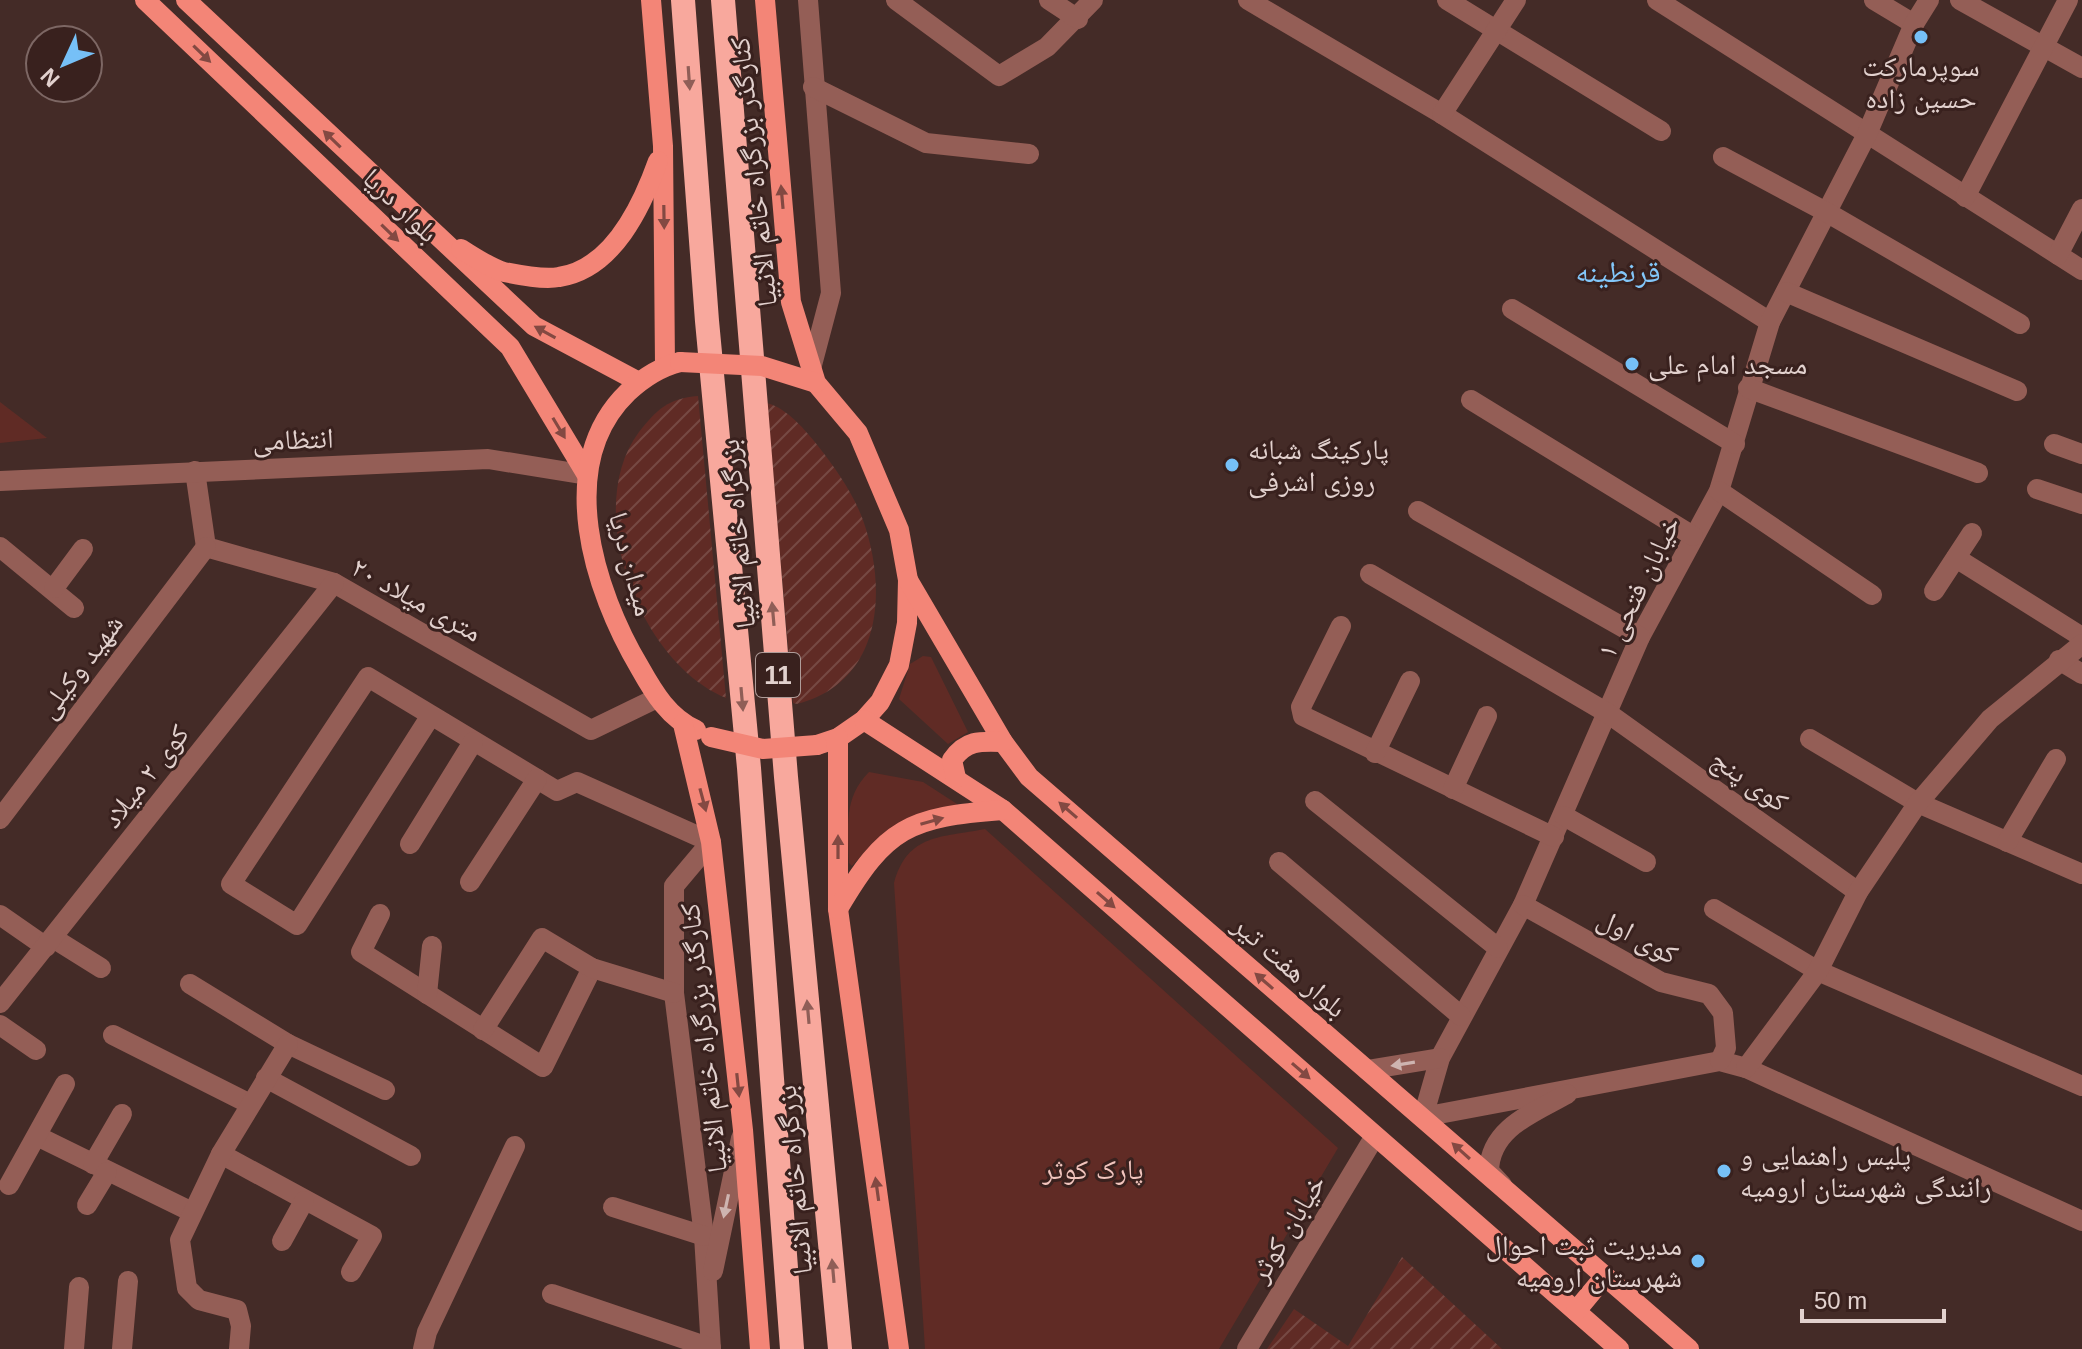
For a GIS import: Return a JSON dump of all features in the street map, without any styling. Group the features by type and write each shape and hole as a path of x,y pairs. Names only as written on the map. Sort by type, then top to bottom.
{"highway":[{"name":"بزرگراه خاتم الانبیا","path":"683,0 707,321 749,768 792,1349"},
{"name":"بزرگراه خاتم الانبیا","path":"723,0 786,777 840,1349"}],"main road":[{"name":"بلوار دریا","path":"145,0 510,347 587,475"},
{"name":"بلوار دریا","path":"186,0 432,235 534,326 639,382"},
{"path":"651,0 663,146 672,364 762,366 814,374 858,433 899,530 908,580 907,623 899,665 880,702 864,720 838,738 838,909 899,1349"},
{"name":"کنارگذر بزرگراه خاتم الانبیا","path":"765,0 791,302 814,374"},
{"path":"432,235 502,271 559,278 581,269 613,246 646,193 663,146"},
{"name":"میدان دریا","path":"672,364 639,382 610,409 595,443 587,475 587,521 602,581 626,644 657,698 683,724 711,737 763,749 817,745 838,738"},
{"name":"بلوار هفت تیر","path":"908,580 1003,742 1029,777 1689,1349"},
{"path":"864,720 1003,810 1619,1349"},
{"name":"کنارگذر بزرگراه خاتم الانبیا","path":"683,724 711,842 743,1130 760,1349"},
{"path":"956,778 952,760 961,747 976,741 1003,742"},
{"path":"838,909 879,846 902,831 962,813 1003,810"},
{"path":"1576,1311 1605,1276"}],"street":[{"path":"808,0 831,293 814,374"},
{"path":"896,0 999,76 1047,47 1078,19 1093,0"},
{"path":"1049,0 1078,19"},
{"path":"1248,0 1442,114 1770,322"},
{"path":"1447,0 1661,131"},
{"path":"1442,114 1516,0"},
{"path":"1657,0 2082,270"},
{"path":"1874,0 1914,24"},
{"name":"خیابان فتحی ۱","path":"1423,1117 1440,1058 1523,905 1640,637 1719,491 1770,322 1828,213 1867,134 1914,24 1929,0"},
{"path":"1960,0 2082,68"},
{"path":"1965,197 2068,0"},
{"path":"813,87 926,143 1029,154"},
{"path":"1723,157 1828,213 2020,324"},
{"path":"2058,255 2082,209"},
{"path":"1786,292 2017,391"},
{"path":"1512,309 1735,444"},
{"path":"1748,388 1978,473"},
{"path":"1471,400 1693,536"},
{"path":"2054,444 2082,454"},
{"name":"انتظامی","path":"0,481 488,459 587,475"},
{"path":"195,471 206,547"},
{"path":"2037,489 2082,504"},
{"path":"1719,491 1872,595"},
{"path":"1418,511 1640,637"},
{"path":"1934,591 1972,533"},
{"path":"0,547 54,588 74,608"},
{"name":"۲۰ متری میلاد","path":"206,547 334,583 591,730 657,698"},
{"name":"شهید وکیلی","path":"0,819 206,547"},
{"path":"54,588 83,549"},
{"path":"1956,558 2082,637"},
{"name":"کوی پنج","path":"1370,574 1609,714 1858,892"},
{"name":"کوی ۲ میلاد","path":"0,1003 334,583"},
{"path":"1341,626 1301,707 1308,719 1554,837"},
{"path":"1746,1068 1818,971 1858,892 1918,803 1990,719 2082,644"},
{"path":"2059,660 2082,674"},
{"path":"430,717 297,925 231,884 368,677 557,791 577,782 711,842 674,886 674,993 704,1236 711,1348 552,1294"},
{"path":"1375,753 1410,681"},
{"path":"1453,789 1487,716"},
{"path":"1810,739 1918,803 2082,874"},
{"path":"410,844 473,742"},
{"path":"2007,842 2056,759"},
{"path":"470,882 537,779"},
{"path":"1315,801 1498,948"},
{"path":"1564,816 1646,862"},
{"path":"1279,862 1461,1016"},
{"name":"کوی اول","path":"1523,905 1661,982 1709,994 1723,1013 1726,1048 1720,1061"},
{"path":"1714,909 1818,971 2082,1086"},
{"path":"380,914 361,952 543,1067 592,968"},
{"path":"0,915 101,968"},
{"path":"483,1030 542,938 592,968 674,993"},
{"path":"427,994 432,946"},
{"path":"190,984 288,1044 385,1090"},
{"path":"0,1025 36,1050"},
{"path":"113,1035 250,1104"},
{"path":"239,1349 241,1326 237,1310 199,1300 187,1288 180,1240 221,1154 288,1044"},
{"path":"1367,1070 1440,1058"},
{"path":"1423,1117 1720,1061 1746,1068 2082,1221"},
{"path":"266,1078 411,1156"},
{"path":"9,1185 65,1084"},
{"path":"1510,1194 1489,1171 1490,1153 1507,1128 1584,1085"},
{"path":"87,1205 122,1114"},
{"path":"708,1294 743,1130"},
{"path":"37,1136 192,1212"},
{"name":"خیابان کوثر","path":"1247,1349 1375,1136"},
{"path":"423,1349 427,1332 515,1146"},
{"path":"221,1154 372,1236 351,1272"},
{"path":"282,1241 304,1201"},
{"path":"613,1207 704,1236"},
{"path":"122,1349 128,1281"},
{"path":"74,1349 79,1287"}],"green space":[{"path":"698,396 726,698 695,680 668,653 645,619 628,581 618,541 616,501 623,464 639,432 664,406 679,399"},
{"path":"0,402 47,438 0,443"},
{"path":"767,403 782,410 802,427 844,482 863,520 875,576 876,604 862,655 847,676 825,693 797,704 793,703"},
{"path":"923,656 931,657 968,732 948,744 899,699 910,664"},
{"path":"869,772 923,782 957,804 956,808 925,814 898,826 874,843 852,866 849,863 849,814 855,792"},
{"name":"پارک کوثر","path":"985,829 1338,1148 1219,1349 925,1349 894,883 900,867 917,846 941,837"},
{"path":"1402,1257 1502,1349 1267,1349 1294,1309 1348,1346"}],"place":[{"name":"سوپرمارکت حسین زاده","path":"1921,37"},
{"name":"مسجد امام علی","path":"1632,364"},
{"name":"پارکینگ شبانه روزی اشرفی","path":"1232,465"},
{"name":"پلیس راهنمایی و رانندگی شهرستان ارومیه","path":"1724,1171"},
{"name":"مدیریت ثبت احوال شهرستان ارومیه","path":"1698,1261"}],"district":[{"name":"قرنطینه","path":"1618,272"}]}
